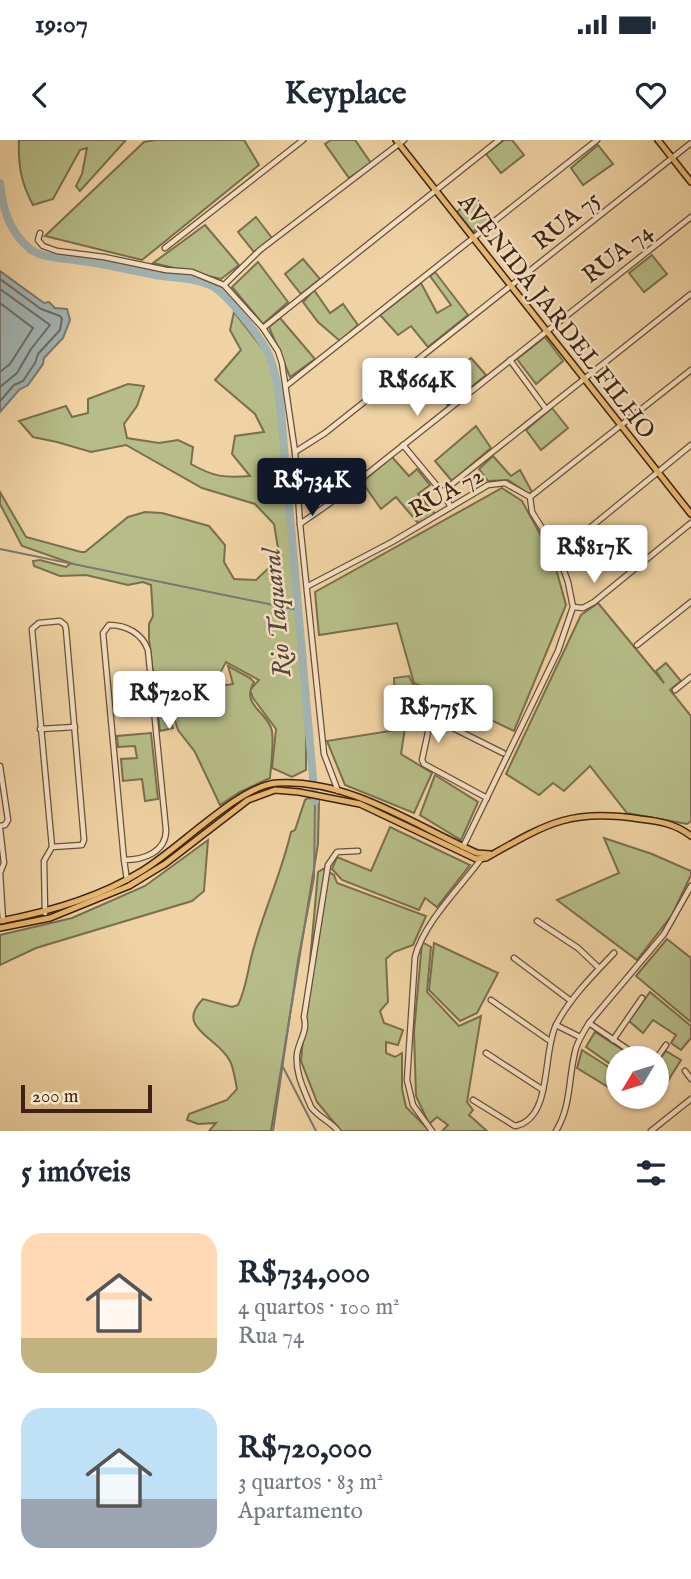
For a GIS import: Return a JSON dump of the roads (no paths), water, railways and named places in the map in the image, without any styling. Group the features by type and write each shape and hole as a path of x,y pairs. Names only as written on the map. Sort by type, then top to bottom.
{"main road":[{"path":"658,140 691,182"},
{"name":"AVENIDA JARDEL FILHO","path":"400,141 435,191 691,514"},
{"path":"1,921 45,913 127,880 169,853 250,790 276,783 338,791 366,800 479,854 493,854"},
{"path":"0,928 50,918 129,886 165,864 242,804 258,794 281,790 308,793 370,808 471,858 481,859 548,825 587,814 630,817 691,828"},
{"path":"680,828 691,836"}],"street":[{"path":"165,248 303,140"},
{"path":"263,328 499,140"},
{"path":"286,386 597,140"},
{"path":"224,285 260,250 400,141"},
{"name":"RUA 75","path":"295,452 325,433 691,143"},
{"name":"RUA 74","path":"300,524 333,501 691,217"},
{"path":"40,233 40,244 57,251 192,272 224,285 263,328 280,357 295,452 324,754 338,791"},
{"path":"442,492 691,294"},
{"path":"510,360 546,409"},
{"path":"463,847 558,651 573,607 558,554 532,512 530,497 691,370"},
{"path":"403,445 451,507"},
{"path":"558,554 691,445"},
{"name":"RUA 72","path":"308,586 371,554 494,483 505,483 530,497"},
{"path":"573,607 583,608 594,602 691,523"},
{"path":"637,645 691,602"},
{"path":"45,913 44,861 52,847 32,629 39,623 60,621 66,629 84,840 82,845 75,847 52,847"},
{"path":"124,860 141,858 159,849 166,838 166,830 147,646 127,627 109,625 103,632 124,860 127,880"},
{"path":"675,690 691,677"},
{"path":"415,711 503,753"},
{"path":"432,719 422,761 424,764 487,798"},
{"path":"40,729 75,727"},
{"path":"0,766 8,820 0,827 4,863 0,873 1,921"},
{"path":"338,1131 311,1107 297,1072 297,1057 306,1026 304,1017 328,865 337,852 358,851"},
{"path":"432,1131 413,1105 407,1080 415,957 419,941 429,926 481,859"},
{"path":"556,1131 568,1104 573,1061 580,1037 664,934 691,886"},
{"path":"537,921 578,948 599,968"},
{"path":"473,1101 515,1126 526,1123 532,1117 540,1103 550,1041 556,1024 571,1001 614,953"},
{"path":"514,958 571,1001"},
{"path":"613,1040 642,998"},
{"path":"491,1000 550,1041"},
{"path":"589,1023 622,1046"},
{"path":"556,1024 580,1037"},
{"path":"486,1054 543,1090"},
{"path":"685,1071 691,1079"},
{"path":"651,1131 691,1099"}],"water":[{"path":"0,271 44,303 49,302 55,308 67,309 70,320 63,338 44,358 43,364 28,385 19,390 0,412"}],"waterway":[{"name":"Rio Taquaral","path":"0,183 8,219 17,235 30,249 48,256 191,279 212,286 244,318 269,355 280,401 315,801"},
{"path":"0,549 298,610"},
{"name":"Rio Taquaral","path":"273,1131 298,960 314,878 315,801"},
{"path":"283,1067 316,1131"}]}
